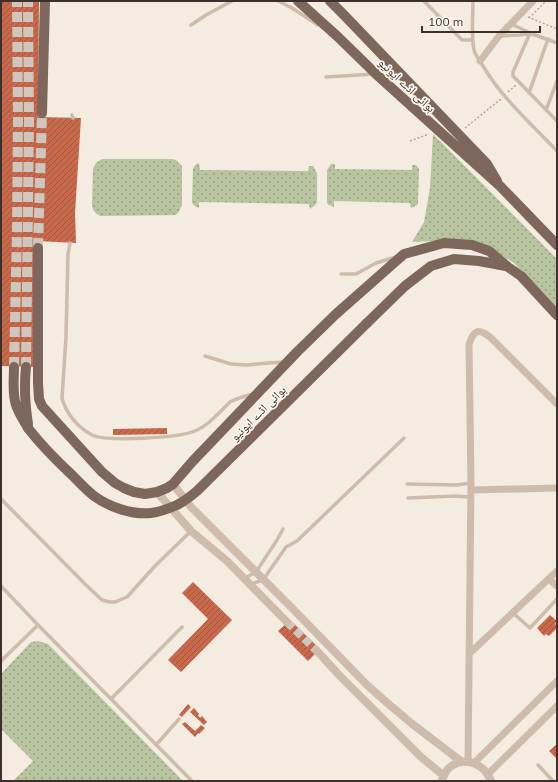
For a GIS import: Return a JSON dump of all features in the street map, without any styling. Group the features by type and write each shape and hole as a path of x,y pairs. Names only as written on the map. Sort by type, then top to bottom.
{"main road":[{"path":"42,113 45,1"},
{"name":"ہوائی اڈے ایونیو","path":"298,1 500,186 557,245"},
{"name":"ہوائی اڈے ایونیو","path":"330,1 487,164 500,186"},
{"name":"ہوائی اڈے ایونیو","path":"173,484 192,462 336,314 404,254 444,243 472,245 489,252 521,276 557,315"},
{"path":"38,248 38,383 39,399 42,406 102,472 114,483 134,492 146,494 157,492 173,484"},
{"name":"ہوائی اڈے ایونیو","path":"14,367 14,394 19,413 28,428 41,444 67,471 93,495 103,502 113,507 138,513 152,513 178,505 197,491 405,286 431,266 454,259 479,261 508,267"},
{"path":"26,367 25,405 28,428"}],"street":[{"path":"480,61 499,36 520,15 529,2"},
{"path":"468,762 471,490 469,344 472,336 477,332 483,331 557,404"},
{"path":"173,484 191,507 384,701 411,723 468,762 480,766 489,778 557,706"},
{"path":"471,490 557,488"},
{"path":"157,492 191,530 227,561 288,622"},
{"path":"470,653 557,571"},
{"path":"549,578 557,586"},
{"path":"281,615 290,606"},
{"path":"317,651 340,676 443,778 448,769 454,765 468,762 557,681"}],"lane":[{"path":"191,25 232,1"},
{"path":"278,1 337,36"},
{"path":"424,1 462,40 473,40"},
{"path":"473,1 474,51 488,76 504,96 557,151"},
{"path":"511,24 557,43"},
{"path":"499,36 530,33"},
{"path":"530,33 512,72 513,76 557,121"},
{"path":"529,93 548,40"},
{"path":"326,77 376,74"},
{"path":"546,110 557,81"},
{"path":"70,243 68,254 66,337 62,398 64,406 69,414 85,431 92,435 112,438 150,438 194,432 214,418 230,402 243,396 258,394"},
{"path":"341,274 356,274 376,264 404,254"},
{"path":"205,356 231,364 246,365 288,362"},
{"path":"251,584 263,580 286,547 297,541 404,438"},
{"path":"407,484 456,485 471,490"},
{"path":"408,498 455,496 471,490"},
{"path":"1,499 86,585 102,600 109,602 115,602 127,597 191,530"},
{"path":"244,578 256,572 283,529"},
{"path":"1,586 192,781"},
{"path":"513,613 530,628 557,599"},
{"path":"1,662 38,625"},
{"path":"111,699 182,627"},
{"path":"156,744 179,719"},
{"path":"538,765 553,781"}],"path":[{"path":"529,18 546,1"},
{"path":"520,15 557,29"},
{"path":"458,134 519,83"},
{"path":"410,141 426,135"}],"green space":[{"path":"433,134 557,259 557,308 514,263 493,250 455,240 412,242 424,222 430,188"},
{"path":"102,159 176,160 182,166 182,205 178,212 175,215 98,215 92,206 93,169 96,163"},
{"path":"199,163 200,170 308,171 309,166 313,166 317,173 317,203 310,209 309,204 199,202 199,208 192,203 193,169 195,165"},
{"path":"331,164 335,164 335,169 412,170 412,165 416,165 419,169 418,203 411,208 410,203 334,201 334,207 329,205 327,203 327,170"},
{"path":"38,641 48,644 183,781 13,781 33,761 1,729 1,674 31,642"}],"building":[{"path":"1,1 39,1 38,117 81,118 75,213 76,243 37,241 36,367 1,366"},
{"path":"167,428 167,434 113,435 113,429"},
{"path":"193,582 232,620 181,672 168,660 208,619 182,593"},
{"path":"550,615 557,621 555,624 557,628 549,636 546,634 544,636 537,628"},
{"path":"290,620 320,649 308,661 278,631"},
{"path":"188,704 191,707 182,717 179,715"},
{"path":"194,708 199,714 198,715 200,718 202,716 207,722 204,725 190,712"},
{"path":"185,722 195,731 201,725 205,728 195,737 182,724"},
{"path":"557,744 557,759 549,751"}],"tunnel":[{"path":"14,367 18,122 17,1"},
{"path":"26,367 29,122 28,1"},
{"path":"38,248 42,113"},
{"path":"287,622 317,651"}]}
